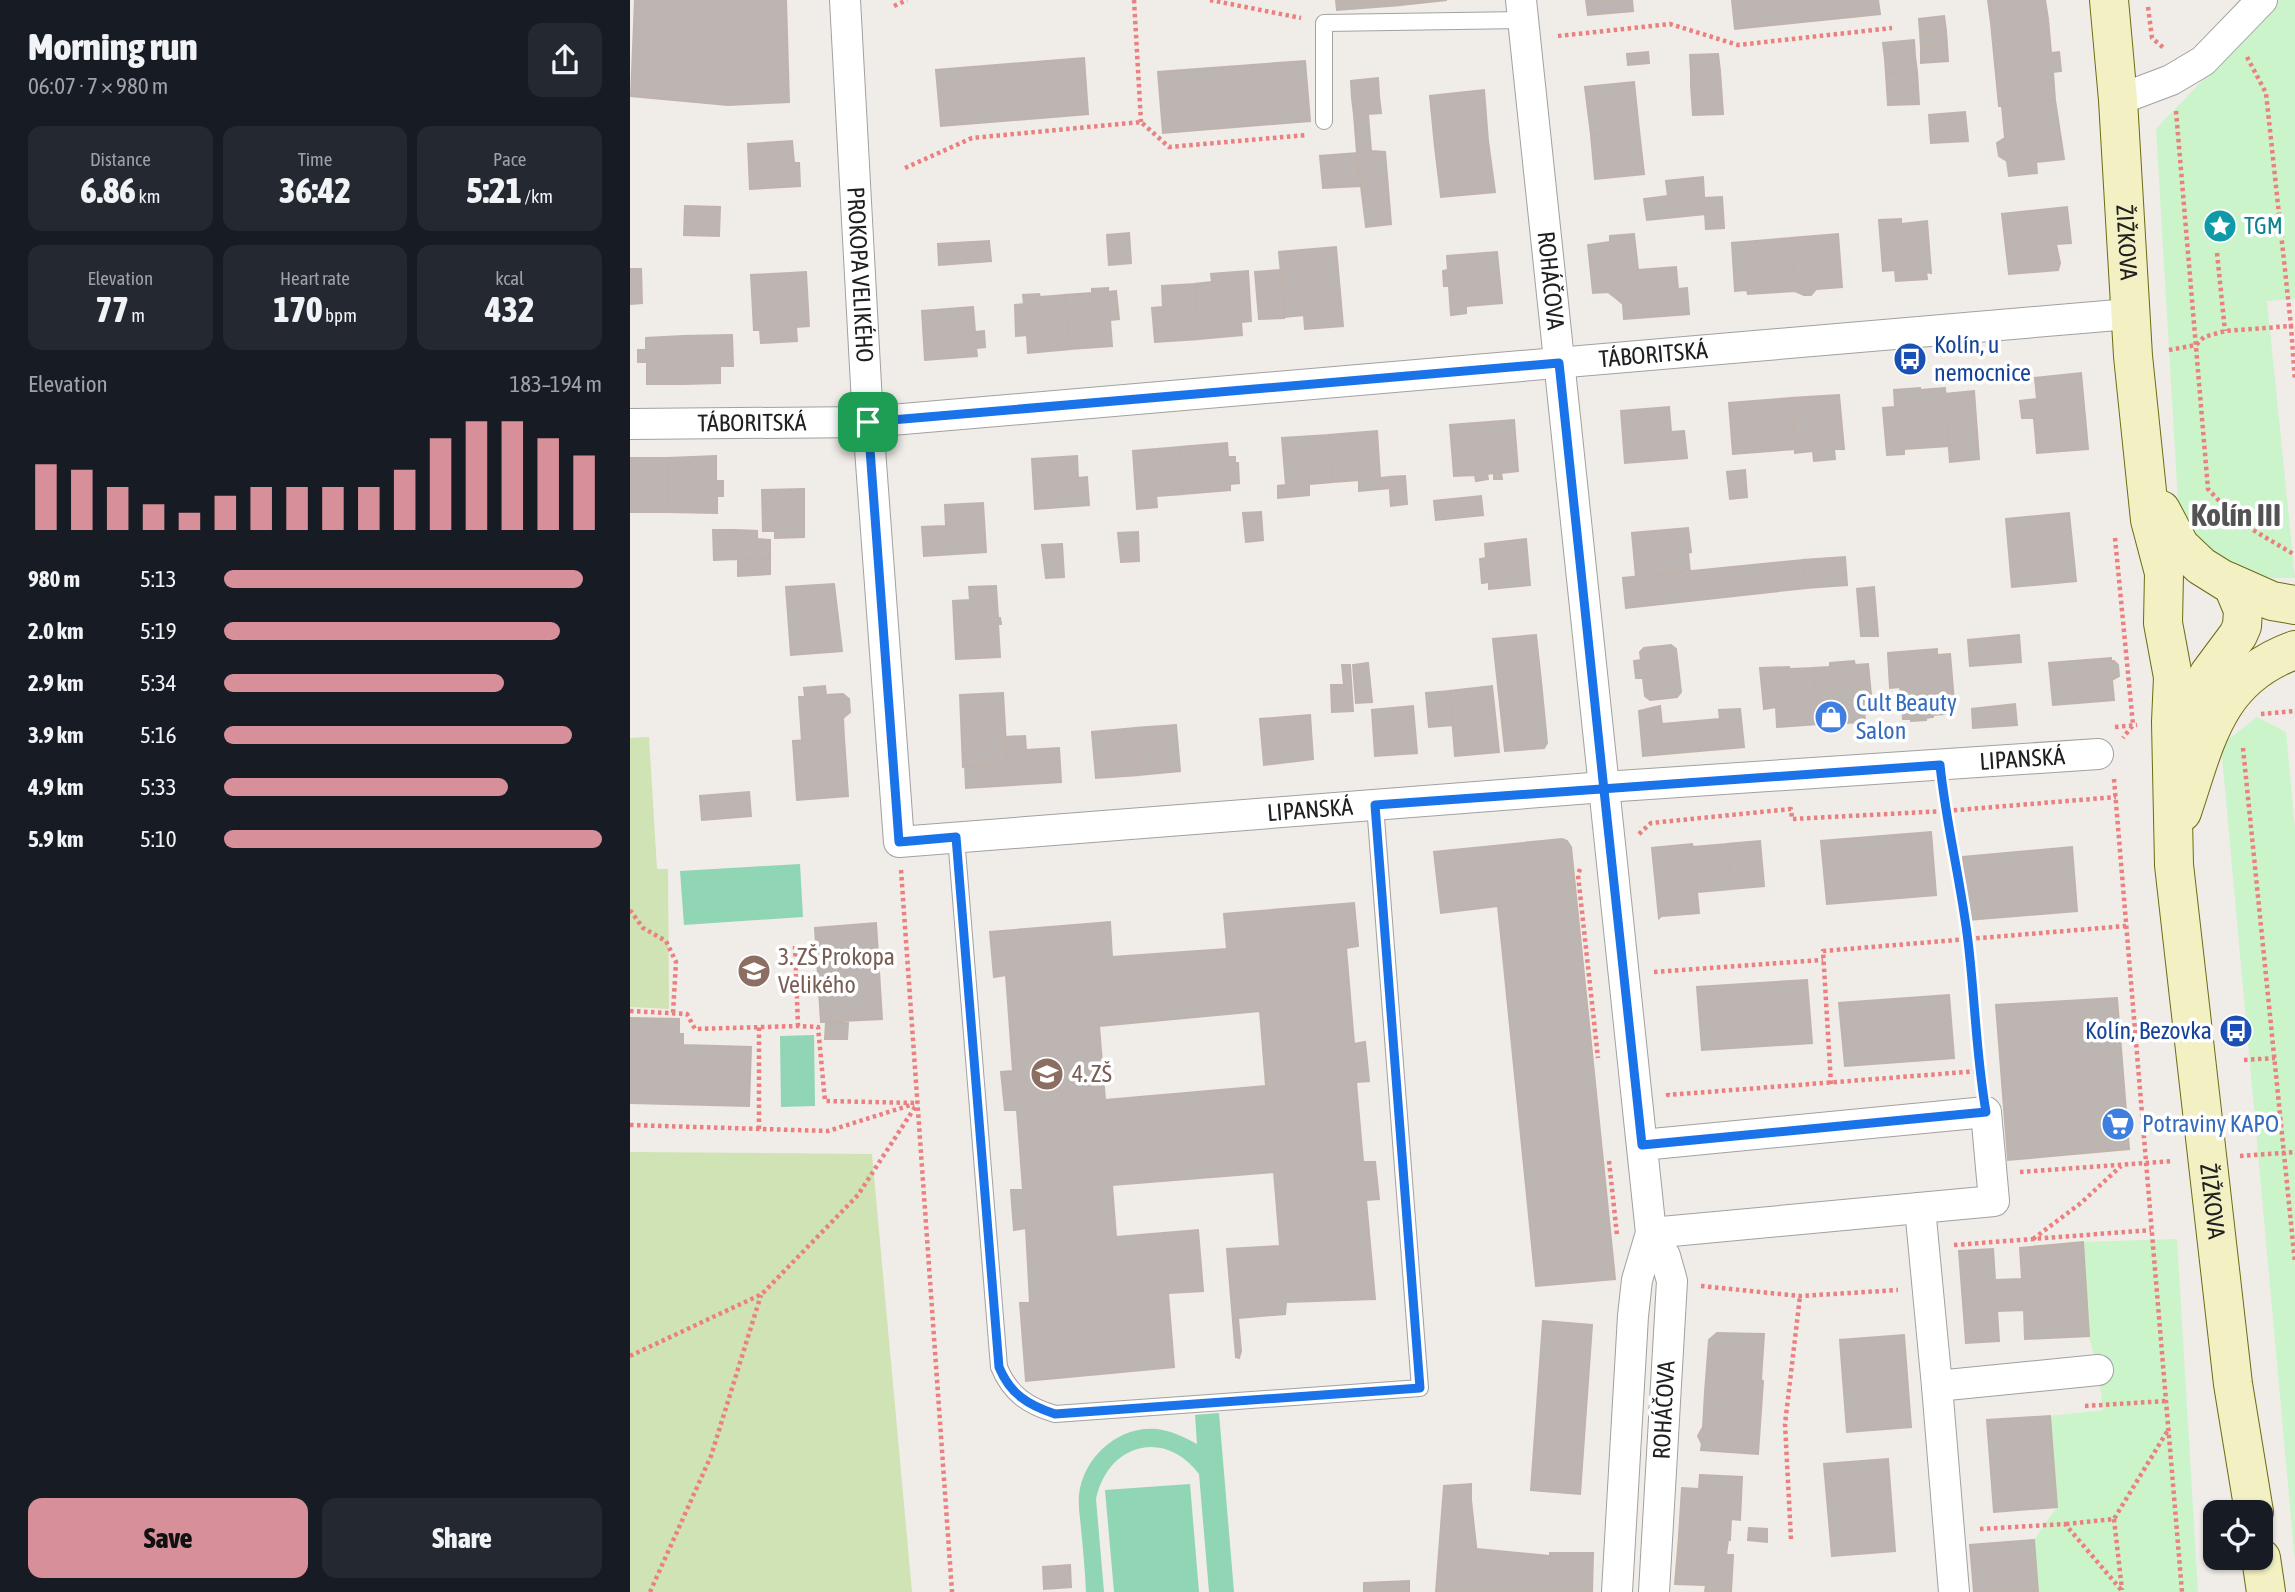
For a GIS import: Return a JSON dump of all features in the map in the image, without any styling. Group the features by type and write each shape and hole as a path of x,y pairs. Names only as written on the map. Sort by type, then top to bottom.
{"street":[{"name":"PROKOPA VELIKÉHO","path":"845,0 868,422 899,842"},
{"name":"ŽIŽKOVA","path":"2109,0 2118,100 2133,356 2150,520 2165,584 2163,617 2173,677 2174,865 2232,1371 2252,1500"},
{"path":"2118,100 2171,80 2203,61 2262,0"},
{"name":"ROHÁČOVA","path":"1522,10 1651,1233 1637,1280 1633,1316 1617,1592"},
{"name":"TÁBORITSKÁ","path":"630,424 868,422 2130,314"},
{"name":"ŽIŽKOVA","path":"2146,484 2180,546 2201,566 2223,579 2237,592 2243,610 2242,626 2238,635 2209,674 2185,720 2177,762 2173,820"},
{"path":"2295,606 2264,598 2223,579 2201,574 2179,582 2168,594 2163,617 2176,645 2203,655 2215,653 2265,632 2295,625"},
{"path":"2173,820 2225,701 2236,686 2250,675 2282,654 2295,650"},
{"name":"LIPANSKÁ","path":"899,842 1604,787 2098,754"},
{"path":"1642,1145 1986,1112 1994,1201 1651,1233"},
{"path":"1920,1208 1954,1592"},
{"name":"ROHÁČOVA","path":"1651,1233 1665,1256 1672,1280 1654,1592"},
{"path":"1937,1386 2098,1370"},
{"path":"2263,1570 2266,1592"}],"lane":[{"path":"1324,121 1324,23 1522,10"},
{"path":"956,837 999,1367 1012,1390 1022,1401 1055,1414 1420,1388 1375,805"}],"path":[{"path":"894,6 907,0"},
{"path":"1134,0 1140,122"},
{"path":"1210,0 1324,23"},
{"path":"2148,0 2152,38 2168,52 2171,80"},
{"path":"1558,36 1670,24 1738,45 1892,29"},
{"path":"2247,57 2266,93 2293,326 2295,381"},
{"path":"905,168 972,138 1140,122 1169,147 1308,135 1324,121"},
{"path":"2178,128 2208,489 2238,521 2295,555"},
{"path":"2217,253 2225,331"},
{"path":"2133,356 2196,345 2204,337 2225,331 2293,326"},
{"path":"2254,715 2295,711"},
{"path":"2243,744 2295,1263"},
{"path":"1940,765 1945,811 1968,939 1979,1071 1986,1112"},
{"path":"1641,846 1639,834 1651,823 1791,809 1792,819 1945,811 2116,797"},
{"path":"899,842 952,1592"},
{"path":"630,910 643,928 666,941 676,962 673,1013"},
{"path":"1831,1084 1823,951 2126,926"},
{"path":"795,946 798,1026"},
{"path":"1652,959 1655,986"},
{"path":"1653,972 1824,960"},
{"path":"630,1012 687,1014 695,1029 818,1027 825,1101 918,1103"},
{"path":"759,1027 759,1129"},
{"path":"2244,1060 2274,1058"},
{"path":"1666,1082 1668,1096 1979,1071"},
{"path":"630,1125 828,1131 918,1103"},
{"path":"630,1356 762,1294 858,1195 918,1103"},
{"path":"2252,1155 2295,1152"},
{"path":"1992,1174 2146,1163 2182,1592"},
{"path":"2032,1239 2081,1203 2122,1165"},
{"path":"1953,1245 2151,1230"},
{"path":"1699,1286 1800,1296 1899,1290"},
{"path":"650,1592 711,1456 762,1294"},
{"path":"1791,1539 1785,1424 1800,1296"},
{"path":"2123,1592 2114,1519 2168,1430"},
{"path":"1972,1530 2114,1519"},
{"path":"2066,1524 2123,1592"}],"green space":[{"path":"2279,0 2295,0 2295,299 2267,301 2295,578 2263,578 2201,547 2179,519 2156,129"},
{"path":"2257,717 2286,732 2295,828 2295,1562 2221,745"},
{"path":"649,737 657,869 668,869 669,1009 630,1007 630,738"},
{"path":"800,864 803,917 684,925 680,871"},
{"path":"814,1035 815,1106 781,1107 780,1036"},
{"path":"630,1152 872,1154 912,1592 630,1592"},
{"path":"2177,1239 2198,1592 2038,1592 2034,1540 2057,1507 2050,1416 2103,1410 2098,1370 2089,1336 2083,1242"},
{"path":"1219,1413 1234,1592 1209,1592 1199,1474 1185,1460 1170,1451 1154,1447 1125,1455 1112,1465 1102,1480 1096,1499 1104,1592 1086,1592 1079,1495 1082,1481 1095,1456 1117,1438 1143,1429 1168,1431 1197,1444 1195,1415"},
{"path":"1190,1484 1199,1592 1114,1592 1105,1490"}],"building":[{"path":"635,0 786,0 789,102 728,105 631,96"},
{"path":"1336,0 1400,0 1401,5 1337,10"},
{"path":"1400,0 1447,0 1401,5"},
{"path":"1586,0 1632,0 1633,11 1588,15"},
{"path":"1732,0 1878,0 1880,14 1735,29"},
{"path":"1988,0 2045,0 2048,19 1991,23"},
{"path":"1944,16 1946,31 1920,32 1919,19"},
{"path":"2048,19 2051,53 2059,52 2061,71 2053,72 2055,100 1999,106 1991,23"},
{"path":"1946,31 1947,45 1921,47 1920,32"},
{"path":"1914,40 1915,56 1885,59 1883,43"},
{"path":"1947,45 1948,61 1921,63 1921,47"},
{"path":"1648,52 1649,63 1628,65 1627,54"},
{"path":"1718,54 1720,71 1691,72 1690,55"},
{"path":"1915,56 1917,72 1886,74 1885,59"},
{"path":"1084,58 1088,114 941,126 936,70"},
{"path":"1305,61 1310,121 1163,133 1158,72"},
{"path":"1720,71 1721,85 1691,86 1691,72"},
{"path":"1917,72 1918,87 1887,89 1886,74"},
{"path":"1378,78 1379,96 1352,98 1351,81"},
{"path":"1634,82 1639,130 1591,135 1585,87"},
{"path":"1721,85 1722,99 1692,100 1691,86"},
{"path":"1918,87 1919,104 1888,105 1887,89"},
{"path":"1484,90 1488,141 1435,147 1430,96"},
{"path":"1379,96 1381,113 1354,115 1352,98"},
{"path":"1722,99 1723,114 1693,115 1692,100"},
{"path":"2055,100 2064,159 2036,162 2037,173 2009,176 2007,161 1999,156 1997,143 2005,138 2002,106"},
{"path":"1965,112 1968,141 1931,143 1929,115"},
{"path":"1368,114 1371,151 1357,153 1354,115"},
{"path":"1639,130 1644,174 1595,179 1591,135"},
{"path":"792,141 794,163 799,163 800,186 750,189 748,144"},
{"path":"1488,141 1495,192 1441,197 1435,147"},
{"path":"1385,152 1391,224 1366,227 1357,153"},
{"path":"1357,153 1360,186 1323,188 1320,156"},
{"path":"1703,177 1705,214 1647,220 1644,199 1668,196 1666,181"},
{"path":"1722,197 1724,228 1706,229 1704,198"},
{"path":"685,206 720,207 719,236 684,235"},
{"path":"2067,207 2071,243 2056,244 2060,263 2058,270 2009,274 2002,214"},
{"path":"1901,219 1901,224 1927,221 1931,273 1926,272 1927,279 1896,281 1895,270 1883,271 1879,220"},
{"path":"1129,233 1131,263 1109,265 1107,235"},
{"path":"1634,234 1638,270 1616,298 1608,292 1593,293 1588,245 1610,242 1610,236"},
{"path":"1838,234 1842,287 1816,289 1811,295 1795,291 1791,238"},
{"path":"1791,238 1795,291 1748,294 1747,290 1735,291 1732,243"},
{"path":"989,241 991,261 939,265 938,244"},
{"path":"1336,247 1343,326 1305,329 1304,315 1285,317 1279,252"},
{"path":"1497,252 1502,303 1466,306 1466,313 1451,315 1449,286 1444,286 1443,271 1448,270 1447,256"},
{"path":"1676,267 1678,289 1687,288 1689,314 1624,319 1623,304 1616,298 1638,270"},
{"path":"630,269 641,269 642,303 630,304"},
{"path":"1281,270 1284,318 1259,319 1255,272"},
{"path":"1248,271 1251,321 1241,322 1242,335 1199,339 1195,284 1212,282 1211,274"},
{"path":"806,272 809,326 796,327 797,341 761,343 760,330 754,330 751,275"},
{"path":"1195,284 1199,339 1155,342 1152,308 1163,307 1162,286"},
{"path":"1108,288 1108,292 1116,291 1119,319 1110,320 1112,346 1070,349 1065,295 1092,293 1092,289"},
{"path":"1039,294 1040,297 1065,295 1070,349 1028,353 1027,335 1016,336 1015,305 1024,304 1023,295"},
{"path":"973,307 975,332 984,331 985,347 976,348 977,356 925,360 922,311"},
{"path":"732,335 733,366 720,366 720,383 683,384 682,336"},
{"path":"682,336 683,384 647,384 647,362 638,362 638,350 646,350 646,338"},
{"path":"2081,373 2088,449 2037,453 2034,418 2022,418 2020,401 2037,399 2035,378"},
{"path":"1945,388 1949,446 1904,449 1904,454 1887,455 1883,408 1895,407 1894,390"},
{"path":"1974,391 1979,459 1950,462 1945,394"},
{"path":"1839,395 1844,449 1834,449 1835,459 1814,461 1813,451 1795,453 1791,398"},
{"path":"1791,398 1795,449 1733,454 1729,403"},
{"path":"1669,407 1671,432 1684,431 1687,458 1625,463 1621,411"},
{"path":"1514,420 1518,471 1501,473 1502,479 1494,479 1494,473 1487,474 1488,479 1476,481 1475,475 1454,476 1450,425"},
{"path":"1377,431 1380,478 1389,477 1390,488 1359,491 1359,480 1333,482 1329,435"},
{"path":"1329,435 1333,482 1309,484 1309,495 1278,498 1278,486 1286,485 1282,438"},
{"path":"1227,443 1228,457 1235,457 1235,463 1238,463 1239,483 1230,484 1230,490 1183,494 1180,447"},
{"path":"1180,447 1183,494 1156,496 1157,507 1137,509 1133,451"},
{"path":"716,456 716,481 723,481 723,496 717,496 717,513 668,512 668,458"},
{"path":"1077,456 1078,478 1087,477 1089,505 1035,509 1032,459"},
{"path":"630,458 668,458 668,512 630,512"},
{"path":"1745,470 1747,497 1730,499 1727,472"},
{"path":"1405,476 1407,504 1391,506 1389,477"},
{"path":"804,489 804,537 775,538 775,531 763,531 762,490"},
{"path":"1481,496 1483,515 1436,520 1434,501"},
{"path":"983,503 986,552 924,556 922,527 946,526 945,505"},
{"path":"1261,512 1263,540 1246,542 1243,513"},
{"path":"2069,513 2076,581 2012,587 2006,519"},
{"path":"1688,528 1690,572 1636,577 1632,533"},
{"path":"713,530 736,530 736,559 714,560"},
{"path":"736,530 757,531 757,539 770,540 770,558 736,559"},
{"path":"1138,532 1139,561 1121,562 1118,533"},
{"path":"1526,539 1530,585 1489,589 1489,582 1482,583 1480,559 1486,558 1485,544"},
{"path":"1062,544 1064,577 1046,578 1042,545"},
{"path":"1845,557 1847,585 1806,588 1803,560"},
{"path":"770,558 770,574 738,576 738,559"},
{"path":"1803,560 1806,588 1626,608 1623,578"},
{"path":"834,584 842,651 791,655 786,587"},
{"path":"996,586 998,618 1001,624 998,624 1000,657 956,659 953,601 970,600 969,587"},
{"path":"1874,587 1878,636 1861,636 1857,589"},
{"path":"1536,635 1541,681 1498,686 1493,639"},
{"path":"2019,635 2021,662 1970,666 1968,640"},
{"path":"1671,645 1676,649 1681,692 1677,697 1650,700 1645,696 1643,678 1636,678 1634,661 1641,660 1640,652 1644,648"},
{"path":"1937,649 1937,655 1950,654 1955,713 1933,715 1926,720 1903,719 1900,687 1890,688 1888,653"},
{"path":"2111,658 2111,661 2118,665 2119,676 2112,680 2114,700 2053,705 2049,663"},
{"path":"1854,661 1855,665 1868,664 1872,705 1864,707 1865,722 1818,724 1813,668"},
{"path":"1368,663 1372,702 1356,703 1353,665"},
{"path":"1342,665 1350,665 1353,711 1332,712 1331,685 1344,685"},
{"path":"1760,668 1813,668 1818,724 1777,727 1776,707 1764,709"},
{"path":"1541,681 1547,743 1544,748 1505,751 1498,686"},
{"path":"825,686 826,695 843,694 849,699 850,712 843,718 844,738 802,741 799,697 805,697 804,688"},
{"path":"1492,686 1499,752 1455,756 1450,691"},
{"path":"1450,691 1452,725 1429,727 1426,693"},
{"path":"1003,693 1007,764 963,767 960,695"},
{"path":"2015,704 2017,725 1973,728 1972,709"},
{"path":"1413,706 1417,753 1375,756 1372,710"},
{"path":"1660,706 1662,724 1720,719 1719,710 1740,709 1744,747 1643,756 1639,711"},
{"path":"1310,715 1313,759 1264,765 1260,719"},
{"path":"1176,725 1180,771 1139,775 1135,728"},
{"path":"1135,728 1139,775 1096,778 1092,732"},
{"path":"1025,736 1026,750 1059,748 1061,782 966,788 965,766 1007,764 1005,737"},
{"path":"844,738 848,796 797,800 793,741"},
{"path":"749,792 751,816 702,820 700,796"},
{"path":"1931,832 1936,895 1827,904 1821,841"},
{"path":"1562,839 1571,847 1615,1279 1536,1286 1498,906 1441,913 1434,852"},
{"path":"1760,841 1764,886 1731,889 1727,844"},
{"path":"1692,844 1693,847 1727,844 1731,889 1697,892 1699,913 1659,918 1652,848"},
{"path":"2072,847 2077,911 1968,920 1963,857"},
{"path":"1354,903 1358,946 1346,948 1354,1044 1365,1042 1369,1081 1356,1082 1363,1162 1375,1162 1379,1199 1366,1200 1375,1299 1286,1302 1285,1314 1238,1318 1241,1351 1239,1358 1236,1357 1227,1249 1280,1246 1274,1172 1112,1185 1116,1237 1198,1230 1203,1291 1168,1293 1174,1367 1026,1381 1020,1303 1030,1303 1026,1228 1014,1230 1011,1190 1023,1190 1017,1110 1005,1110 1001,1072 1013,1071 1006,975 994,977 990,932 1110,922 1112,957 1227,949 1224,914","holes":["1260,1011 1266,1086 1105,1100 1099,1026"]},
{"path":"876,923 882,1019 821,1022 815,928"},
{"path":"1807,980 1812,1043 1702,1050 1697,987"},
{"path":"1949,995 1954,1058 1845,1066 1839,1003"},
{"path":"2117,998 2129,1149 2008,1160 1996,1005"},
{"path":"630,1018 679,1019 679,1034 683,1034 683,1045 751,1047 749,1106 630,1103"},
{"path":"826,1023 848,1023 847,1039 825,1039"},
{"path":"2083,1242 2089,1336 2025,1339 2024,1310 1997,1311 1999,1341 1966,1343 1959,1251 1993,1249 1995,1280 2022,1279 2020,1248"},
{"path":"1543,1321 1592,1325 1580,1494 1531,1490"},
{"path":"1717,1333 1764,1334 1762,1396 1705,1392 1709,1340"},
{"path":"1904,1335 1911,1427 1847,1432 1840,1340"},
{"path":"1705,1392 1762,1396 1758,1454 1701,1450 1702,1444 1698,1436 1703,1427"},
{"path":"2050,1416 2057,1507 1994,1512 1987,1420"},
{"path":"1888,1459 1895,1551 1832,1556 1824,1464"},
{"path":"1700,1475 1742,1477 1740,1520 1731,1519 1730,1540 1679,1536 1682,1488 1699,1489"},
{"path":"1471,1484 1481,1592 1436,1592 1444,1486"},
{"path":"1749,1528 1767,1529 1767,1542 1748,1540"},
{"path":"1679,1536 1728,1540 1726,1555 1733,1555 1731,1592 1705,1592 1706,1585 1675,1584"},
{"path":"2034,1540 2038,1592 1974,1592 1970,1545"},
{"path":"1477,1549 1550,1556 1550,1553 1593,1553 1592,1592 1481,1592"},
{"path":"1070,1565 1071,1587 1044,1589 1043,1567"},
{"path":"1409,1581 1409,1592 1364,1592 1364,1583"}],"place":[{"name":"TGM","path":"2220,226"},
{"name":"Kolín, u nemocnice","path":"1910,359"},
{"name":"Cult Beauty Salon","path":"1831,717"},
{"name":"3. ZŠ Prokopa Velikého","path":"754,971"},
{"name":"Kolín, Bezovka","path":"2236,1031"},
{"name":"4. ZŠ","path":"1047,1074"},
{"name":"Potraviny KAPO","path":"2118,1124"}],"district":[{"name":"Kolín III","path":"2236,515"}],"route":[{"path":"868,422 899,842 956,837 999,1367 1004,1380 1022,1401 1055,1414 1420,1388 1375,805 1604,787 1940,765 1945,811 1968,939 1979,1071 1986,1112 1642,1145 1610,849 1604,787 1559,363 868,422"}]}
